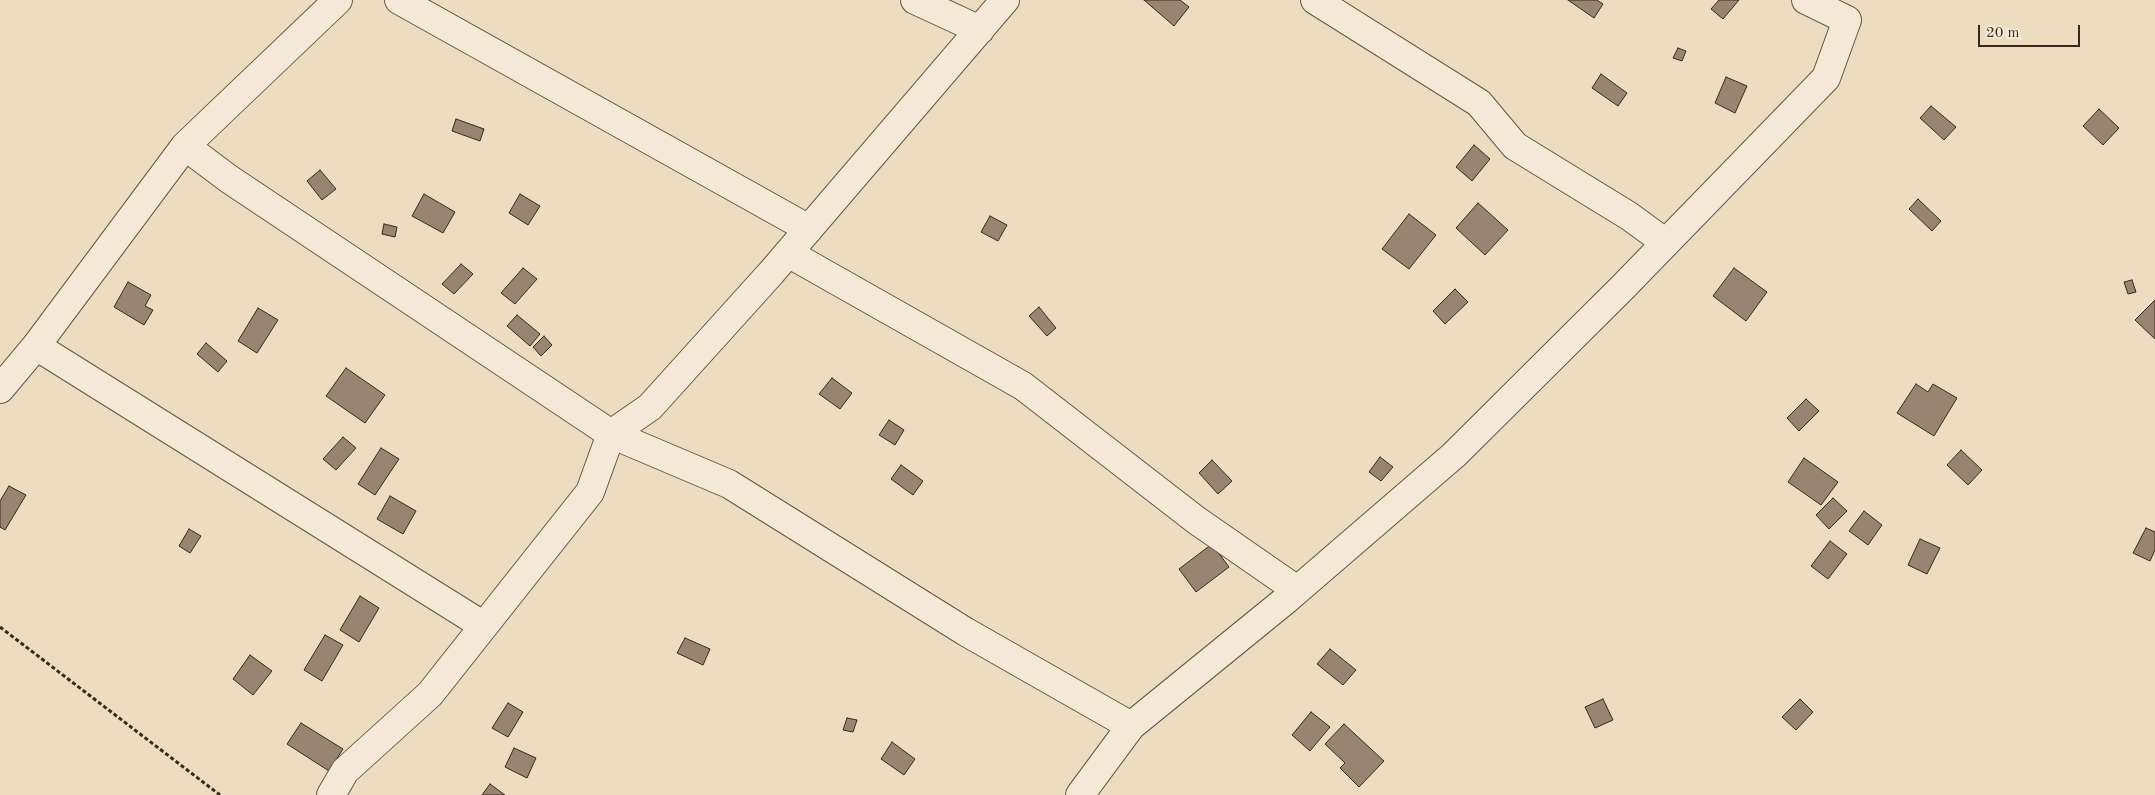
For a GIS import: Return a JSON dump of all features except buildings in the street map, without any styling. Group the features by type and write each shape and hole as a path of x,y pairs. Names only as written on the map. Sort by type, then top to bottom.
{"street":[{"path":"0,388 36,346 185,146 338,0"},
{"path":"399,0 809,229"},
{"path":"915,0 980,30"},
{"path":"331,795 346,771 430,694 590,492 611,434 650,407 809,229 1005,0"},
{"path":"1315,0 1479,103 1515,146 1629,216 1666,243"},
{"path":"1080,795 1131,726 1297,590 1454,455 1666,243 1826,78 1848,20 1806,0"},
{"path":"185,146 229,179 611,434 729,484 966,632 1131,726"},
{"path":"788,253 1023,386 1196,520 1297,590"},
{"path":"36,346 484,626"}],"path":[{"path":"0,627 220,795"}]}
